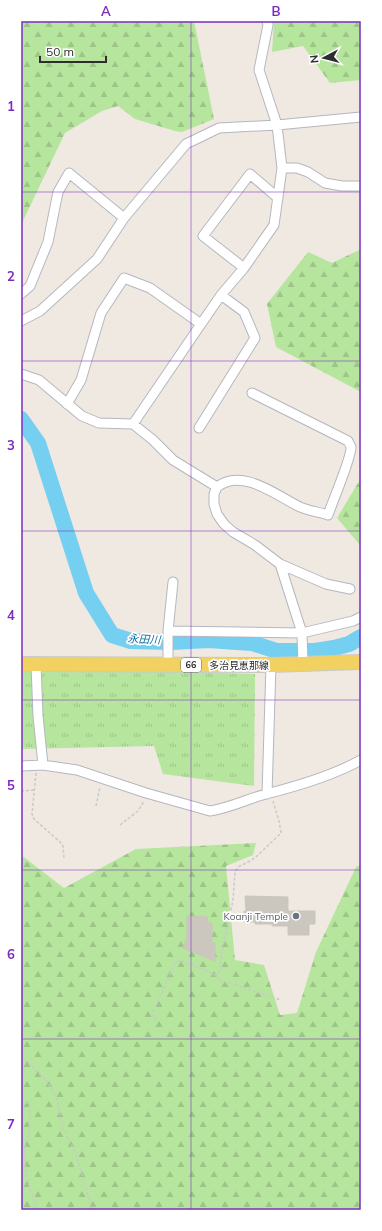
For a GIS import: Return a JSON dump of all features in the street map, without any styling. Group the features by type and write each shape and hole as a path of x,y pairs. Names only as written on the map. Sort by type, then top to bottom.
{"main road":[{"name":"多治見恵那線","path":"21,664 168,661 271,666 303,662 361,662"}],"street":[{"path":"133,424 221,295 244,268 274,226 282,168 277,125 259,70 268,25 267,21"},
{"path":"21,321 40,311 97,259 124,218 186,144 219,128 277,125 361,117"},
{"path":"282,168 297,168 308,172 325,183 342,186 361,186"},
{"path":"21,294 30,286 48,242 58,192 69,173 124,218"},
{"path":"244,268 203,236 250,174 278,198"},
{"path":"67,404 81,380 101,313 124,278 150,288 201,324"},
{"path":"199,428 255,338 244,312 221,295"},
{"path":"21,374 39,380 82,416 99,423 133,424 153,440 173,460 218,487"},
{"path":"252,393 348,441 351,446 349,455 328,515 302,508 251,482 236,480 224,482 218,487 214,494 214,504 217,514 224,524 233,532 255,545 280,564 326,584 350,589"},
{"path":"280,564 302,635 303,662"},
{"path":"168,661 168,633 173,582"},
{"path":"168,633 302,635 353,621 361,617"},
{"path":"36,664 39,765"},
{"path":"268,794 271,666"},
{"path":"21,766 39,765 77,770 146,793 210,811 293,788 350,766 361,760"}],"path":[{"path":"39,765 32,814 34,819 63,846 64,858"},
{"path":"96,806 102,778"},
{"path":"21,790 35,790"},
{"path":"120,825 138,811 144,802 146,793"},
{"path":"215,975 219,973 233,900 235,872 238,867 256,857 281,833 279,821 268,794"},
{"path":"157,1020 153,1016 153,1012 175,964 180,961 215,975 220,980 281,1000"},
{"path":"21,1056 47,1081 57,1099 63,1128 76,1154 92,1210"},
{"path":"21,1099 29,1105 29,1133 25,1149 24,1162 28,1184 37,1210"}],"green space":[{"path":"21,21 194,21 214,119 182,132 135,119 118,106 102,111 65,133 21,225"},
{"path":"274,21 359,21 361,33 361,80 330,83 303,46 272,52"},
{"path":"361,249 361,392 276,347 267,304 308,252 332,263"},
{"path":"361,478 361,546 337,518"},
{"path":"62,668 255,674 254,786 163,774 154,746 21,749 21,669"},
{"path":"256,843 253,855 226,866 235,960 264,965 280,1015 297,1013 316,952 356,867 361,866 361,1210 21,1210 21,855 64,888 136,849"}],"building":[{"path":"245,896 288,897 288,911 315,911 315,924 309,924 309,935 288,935 288,926 272,926 272,924 255,924 255,922 244,922 244,911 246,912"},
{"path":"187,916 207,917 208,923 212,923 212,943 215,943 215,961 183,948 187,937"}],"waterway":[{"name":"永田川","path":"21,419 38,443 86,593 112,635 131,641 172,642 208,640 252,643 277,651 315,651 334,648 349,644 361,637"}],"place":[{"name":"Koanji Temple","path":"296,916"}]}
